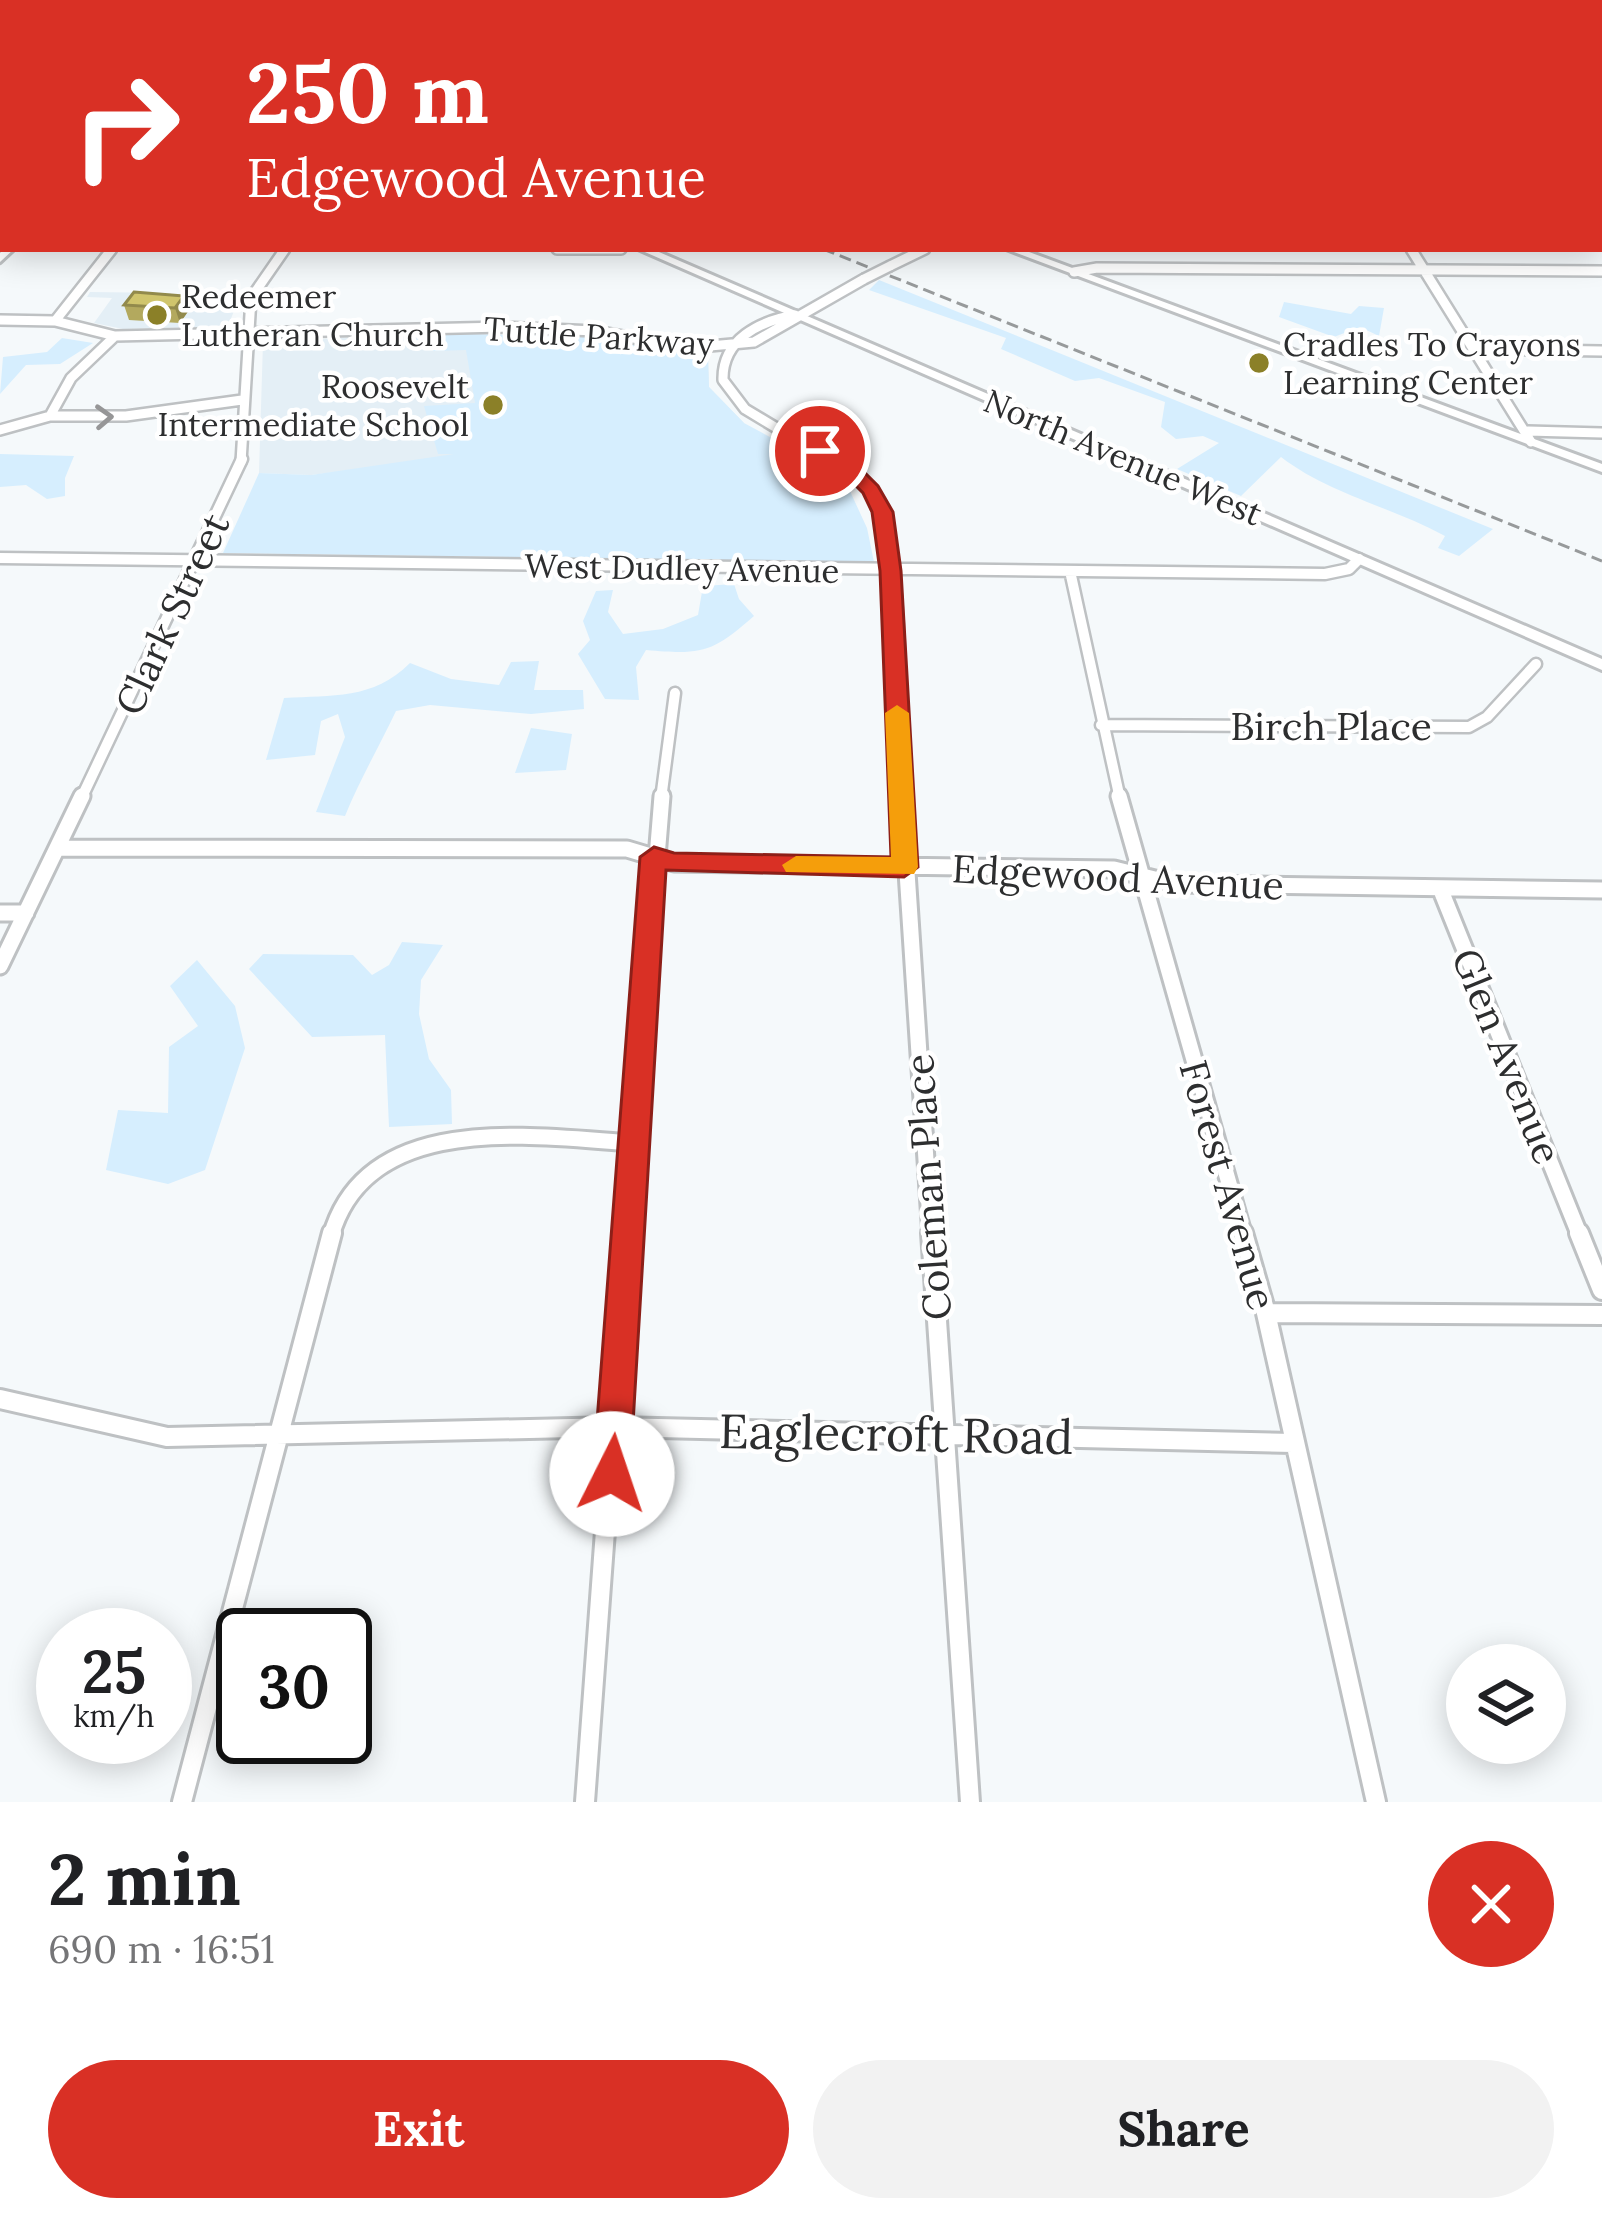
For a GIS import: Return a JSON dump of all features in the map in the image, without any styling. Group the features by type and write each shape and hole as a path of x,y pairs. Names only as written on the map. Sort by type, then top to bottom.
{"main road":[{"name":"North Avenue West","path":"650,252 1602,665"},
{"path":"1019,252 1529,436 1602,468"}],"street":[{"path":"55,321 110,252"},
{"name":"Clark Street","path":"0,966 241,468 251,298 283,252"},
{"name":"Tuttle Parkway","path":"0,320 55,321 115,336 503,327 595,332 682,347 735,344 754,341 793,322 795,315 919,252"},
{"path":"1413,252 1529,436 1602,433"},
{"path":"1075,272 1097,268 1602,271"},
{"path":"50,416 71,378 115,336"},
{"name":"Tuttle Parkway","path":"735,344 722,370 728,394 747,411 850,469 871,490 883,512 890,571"},
{"path":"1477,350 1602,351"},
{"path":"0,430 50,416 126,416 242,400"},
{"name":"West Dudley Avenue","path":"0,558 1337,573 1359,560"},
{"name":"Coleman Place","path":"890,571 904,867 970,1802"},
{"name":"Forest Avenue","path":"1070,571 1138,875 1266,1313 1376,1802"},
{"name":"Birch Place","path":"1101,724 1469,727 1487,717 1537,664"},
{"path":"585,1802 654,857 675,693"},
{"name":"Edgewood Avenue","path":"60,848 627,849 674,863 1114,869 1174,884 1602,890"},
{"name":"Glen Avenue","path":"1440,888 1602,1290"},
{"path":"0,913 26,913"},
{"path":"182,1802 276,1433 343,1206 376,1169 408,1149 455,1137 634,1142"},
{"path":"1266,1313 1602,1315"},
{"name":"Eaglecroft Road","path":"0,1399 167,1437 615,1427 1293,1443"}],"shaded area":[{"path":"879,280 1493,529 1459,556 1438,548 1445,536 1319,481 1281,457 1241,496 1177,469 1219,443 1203,436 1176,439 1161,427 1165,402 1099,378 1075,381 1001,349 1006,338 869,290"},
{"path":"90,292 171,293 165,303 236,306 228,326 123,329 94,323 112,298 87,297"},
{"path":"1284,302 1351,314 1359,306 1384,308 1379,336 1360,327 1334,337 1279,317"},
{"name":"Roosevelt Intermediate School","path":"432,333 582,337 708,356 709,387 744,423 311,475 259,473 263,342"},
{"path":"432,333 582,337 708,356 709,387 744,423 843,476 867,528 874,562 223,553 259,473 311,475 454,454 438,454 424,406 475,403 466,350 433,351"},
{"path":"62,338 93,343 60,364 26,365 0,394 3,357 47,352"},
{"path":"0,454 74,456 65,478 65,496 47,499 26,485 0,487"},
{"path":"734,584 739,599 754,616 705,649 646,650 636,667 639,700 605,699 578,654 590,640 583,621 596,591 613,590 608,612 623,634 663,629 698,615 703,586"},
{"path":"539,661 534,690 583,690 584,709 531,714 430,705 396,711 345,816 316,812 345,737 338,714 321,721 315,755 266,760 284,698 367,690 410,663 451,679 499,685 511,662"},
{"path":"531,728 572,734 566,770 515,773"},
{"path":"402,942 443,945 421,980 419,1014 429,1059 451,1090 452,1124 389,1127 385,1035 312,1037 249,969 263,954 353,955 372,975 389,965"},
{"path":"197,960 235,1006 245,1048 205,1170 168,1184 106,1170 118,1110 168,1113 169,1047 198,1026 170,986"}],"building":[{"path":"134,292 184,296 175,308 124,305"}],"railway":[{"path":"830,252 1602,561"}],"slow traffic":[{"path":"796,865 904,867 897,713"}],"place":[{"name":"Redeemer Lutheran Church","path":"157,315"},
{"name":"Cradles To Crayons Learning Center","path":"1259,363"},
{"name":"Roosevelt Intermediate School","path":"493,405"}],"route":[{"path":"612,1474 654,857 674,863 904,867 883,512 871,490 850,469 820,451"}]}
